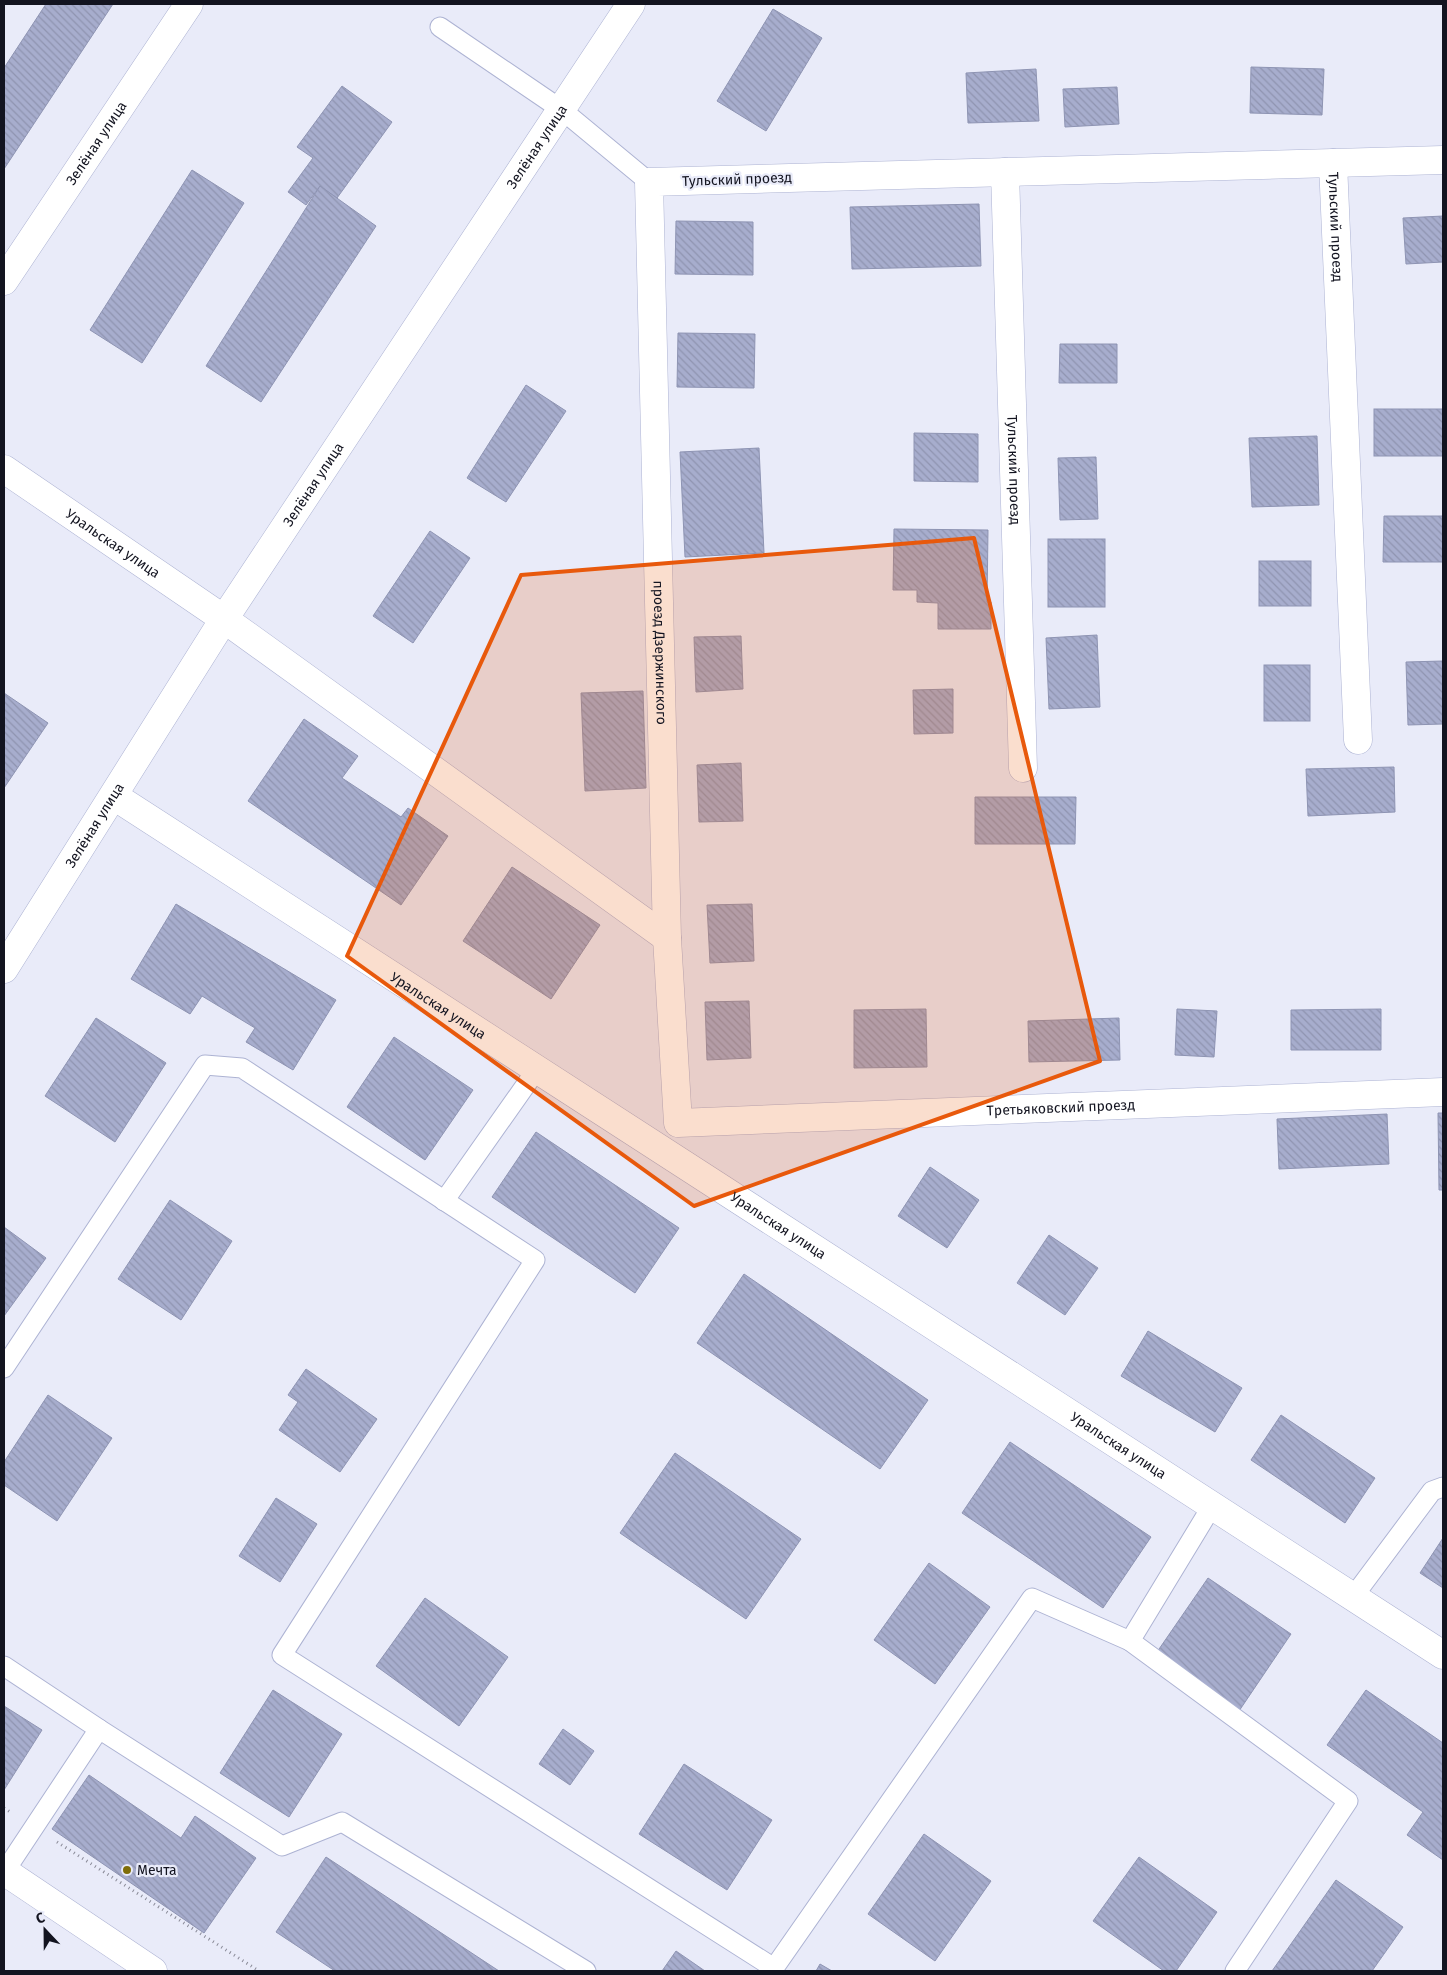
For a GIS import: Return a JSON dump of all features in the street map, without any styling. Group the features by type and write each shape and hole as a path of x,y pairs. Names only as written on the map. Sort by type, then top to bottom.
{"street":[{"name":"Зелёная улица","path":"4,281 189,4"},
{"name":"Зелёная улица","path":"4,969 224,619 631,4"},
{"name":"Тульский проезд","path":"649,182 1443,160"},
{"name":"Тульский проезд","path":"1333,163 1358,740"},
{"name":"Тульский проезд","path":"1005,172 1023,768"},
{"name":"проезд Дзержинского","path":"649,182 667,938 678,1123"},
{"name":"Уральская улица","path":"4,469 224,619 667,938"},
{"name":"Уральская улица","path":"114,796 1443,1656"},
{"name":"Третьяковский проезд","path":"678,1123 1443,1092"},
{"path":"4,1871 153,1971"}],"lane":[{"path":"440,27 562,110 649,182"},
{"path":"4,1368 205,1065 242,1068 535,1260 282,1655 773,1970 1032,1598 1130,1641 1348,1802 1235,1971"},
{"path":"444,1200 537,1070"},
{"path":"661,1149 678,1123"},
{"path":"1353,1597 1432,1491 1443,1487"},
{"path":"1130,1641 1212,1506"},
{"path":"4,1666 282,1846 342,1822 586,1971"},
{"path":"4,1871 99,1729"}],"path":[{"path":"4,1808 259,1971"}],"highlighted area":[{"path":"974,538 1100,1061 694,1206 347,956 521,575"}],"building":[{"path":"46,4 113,4 4,169 4,68"},
{"path":"773,9 822,38 766,131 717,101"},
{"path":"1251,67 1324,69 1322,115 1250,113"},
{"path":"1036,69 1039,121 968,123 966,73"},
{"path":"342,86 392,122 337,198 320,186 306,205 288,192 313,158 297,147"},
{"path":"1117,87 1119,124 1065,127 1063,89"},
{"path":"192,170 244,203 142,363 90,330"},
{"path":"320,186 376,226 261,402 206,366"},
{"path":"979,204 981,266 852,269 850,207"},
{"path":"1443,216 1443,262 1406,264 1403,218"},
{"path":"676,221 753,222 753,275 675,274"},
{"path":"678,333 755,334 754,388 677,387"},
{"path":"1060,344 1117,344 1117,383 1059,383"},
{"path":"526,385 566,411 506,502 467,478"},
{"path":"1374,409 1443,409 1443,456 1374,456"},
{"path":"914,433 978,434 978,482 914,481"},
{"path":"1317,436 1319,505 1252,507 1249,438"},
{"path":"759,448 764,553 685,557 680,452"},
{"path":"1096,457 1098,519 1060,520 1058,458"},
{"path":"1384,516 1443,516 1443,562 1383,562"},
{"path":"894,529 988,530 987,602 991,602 991,629 938,629 938,603 917,602 917,590 893,590"},
{"path":"430,531 470,558 413,643 373,616"},
{"path":"1048,539 1105,539 1105,607 1048,607"},
{"path":"1259,561 1311,561 1311,606 1259,606"},
{"path":"1097,635 1100,707 1049,709 1046,638"},
{"path":"741,636 743,689 696,692 694,637"},
{"path":"1443,661 1443,724 1408,725 1406,662"},
{"path":"1264,665 1310,665 1310,721 1264,721"},
{"path":"953,689 953,733 914,734 913,690"},
{"path":"643,691 646,788 585,791 581,693"},
{"path":"4,693 48,723 4,788"},
{"path":"304,719 358,756 342,778 401,817 408,808 448,836 401,905 248,801"},
{"path":"741,763 743,821 699,822 697,765"},
{"path":"1394,767 1395,812 1308,816 1306,769"},
{"path":"975,797 1076,797 1075,844 975,844"},
{"path":"512,867 600,925 551,999 463,941"},
{"path":"176,904 336,1000 293,1070 246,1042 255,1028 202,996 190,1014 131,979"},
{"path":"752,904 754,961 710,963 707,905"},
{"path":"749,1001 751,1058 707,1060 705,1002"},
{"path":"926,1009 927,1067 854,1068 854,1010"},
{"path":"1177,1009 1217,1011 1214,1057 1175,1055"},
{"path":"1381,1009 1381,1050 1291,1050 1291,1010"},
{"path":"96,1018 166,1063 115,1142 45,1096"},
{"path":"1119,1018 1120,1060 1029,1062 1028,1021"},
{"path":"394,1037 473,1090 425,1160 347,1107"},
{"path":"1438,1113 1443,1113 1443,1190 1439,1190"},
{"path":"1387,1114 1389,1164 1279,1169 1277,1119"},
{"path":"536,1132 679,1228 635,1293 492,1197"},
{"path":"930,1167 979,1200 947,1248 898,1216"},
{"path":"170,1200 232,1241 181,1320 118,1279"},
{"path":"4,1227 46,1258 4,1316"},
{"path":"1049,1235 1098,1268 1065,1315 1017,1283"},
{"path":"744,1274 928,1400 880,1469 697,1343"},
{"path":"1148,1331 1242,1388 1215,1432 1121,1376"},
{"path":"306,1369 377,1419 340,1472 279,1430 298,1402 288,1395"},
{"path":"48,1395 112,1438 57,1521 4,1485 4,1462"},
{"path":"1281,1415 1375,1478 1345,1523 1251,1460"},
{"path":"1010,1442 1151,1537 1103,1608 962,1513"},
{"path":"675,1453 801,1539 746,1619 620,1533"},
{"path":"276,1498 317,1524 280,1582 239,1556"},
{"path":"1443,1538 1443,1588 1420,1573"},
{"path":"929,1563 990,1607 935,1684 874,1640"},
{"path":"1208,1578 1291,1634 1239,1711 1157,1652"},
{"path":"425,1598 508,1657 459,1726 376,1666"},
{"path":"273,1690 342,1734 289,1817 220,1773"},
{"path":"1366,1690 1443,1743 1443,1860 1407,1835 1423,1812 1327,1745"},
{"path":"4,1706 42,1730 4,1790"},
{"path":"563,1729 594,1751 570,1785 539,1764"},
{"path":"684,1764 772,1820 727,1890 639,1834"},
{"path":"89,1775 181,1838 195,1816 256,1858 204,1933 52,1829"},
{"path":"924,1834 991,1881 935,1961 868,1914"},
{"path":"326,1857 499,1971 335,1971 276,1932"},
{"path":"1139,1857 1217,1912 1176,1971 1164,1971 1093,1921"},
{"path":"1336,1880 1403,1927 1372,1971 1272,1971"},
{"path":"676,1951 705,1971 662,1971"},
{"path":"820,1964 832,1971 816,1971"}],"place":[{"name":"Мечта","path":"127,1870"}]}
